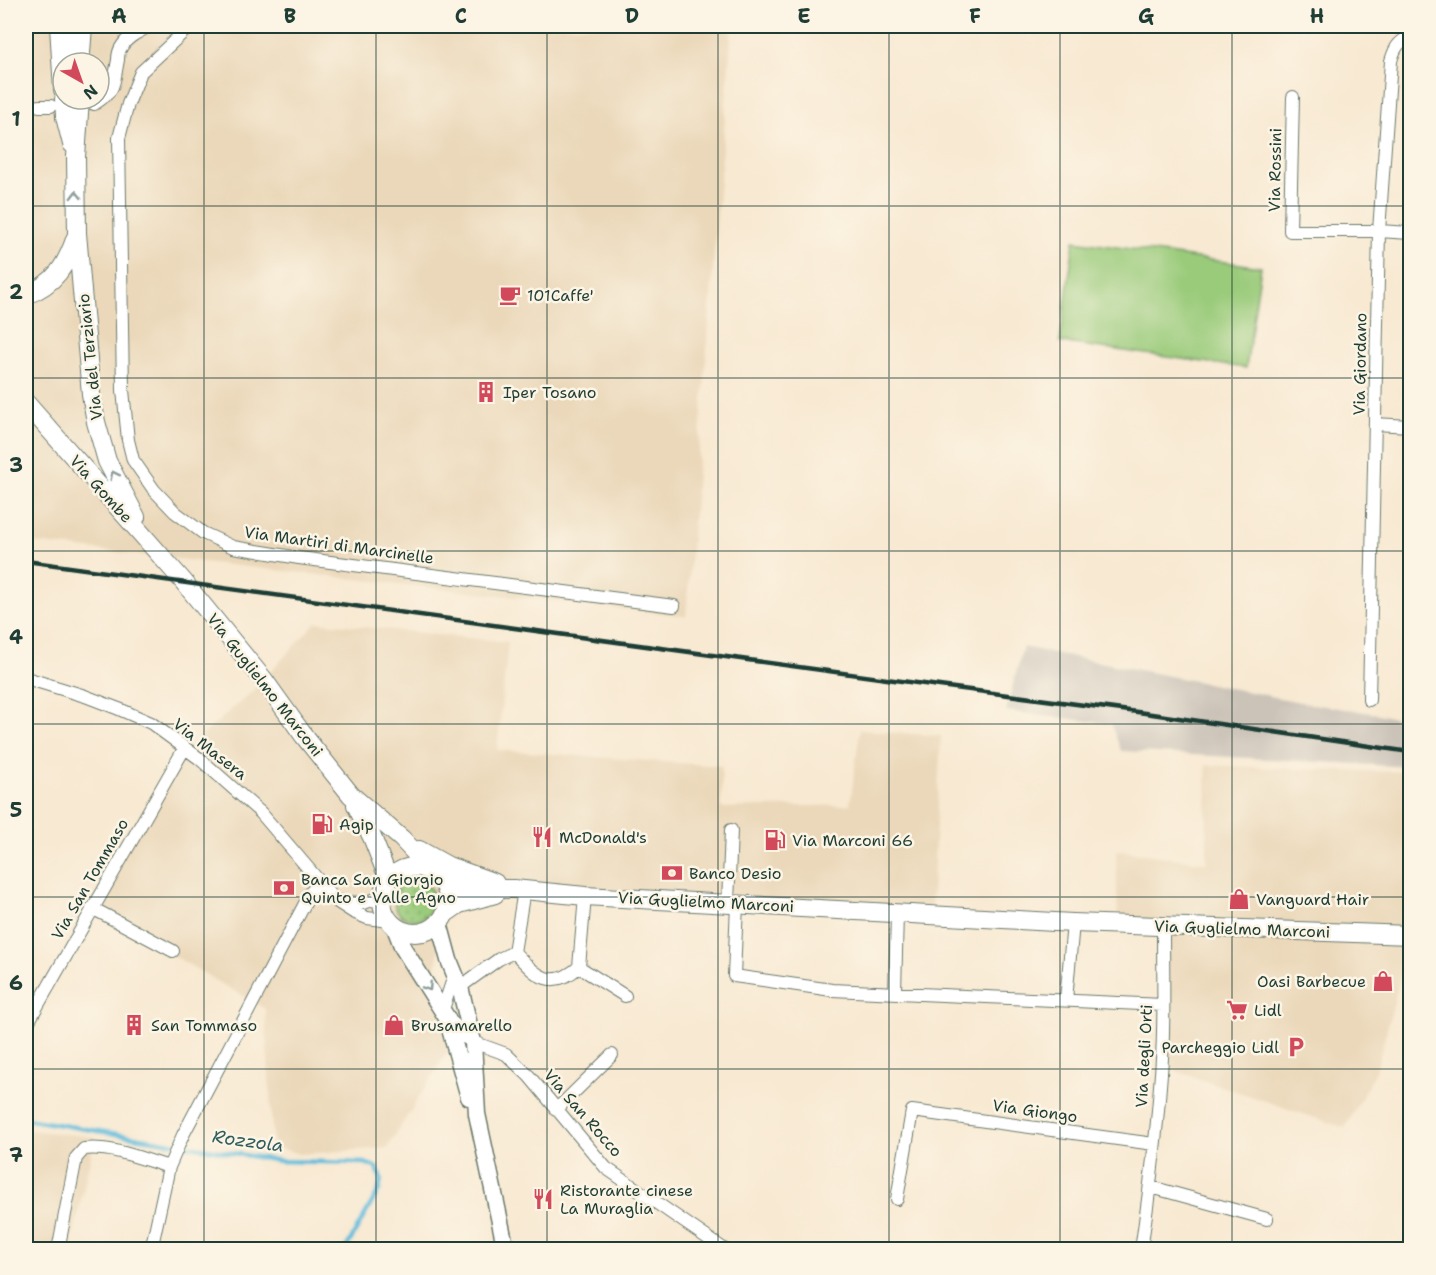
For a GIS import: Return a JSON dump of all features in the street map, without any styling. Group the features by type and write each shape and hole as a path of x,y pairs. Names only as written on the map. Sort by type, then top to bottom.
{"main road":[{"path":"59,26 61,51"},
{"path":"75,26 79,51"},
{"name":"Via del Terziario","path":"59,111 65,117 76,157"},
{"name":"Via del Terziario","path":"85,111 76,157 77,233 85,333 96,422 107,461 152,545"},
{"path":"26,302 62,269 69,257 77,233"},
{"path":"26,295 46,285"},
{"name":"Via Gombe","path":"26,403 178,575"},
{"name":"Via Guglielmo Marconi","path":"178,575 258,672 304,736 351,795 402,839 438,878"},
{"name":"Via Guglielmo Marconi","path":"351,795 372,837 386,889 384,910 392,923 404,931 417,933 429,930 459,904 519,890"},
{"name":"Via Guglielmo Marconi","path":"402,839 448,866 519,890"},
{"name":"Via Guglielmo Marconi","path":"386,889 398,872 410,868 422,868 438,878 469,888 585,896 1073,923 1410,935"},
{"path":"438,878 447,890 448,901 442,918 449,960 458,980 473,1042 477,1114 506,1250"},
{"path":"392,923 403,948 445,1014 468,1094 477,1114"}],"street":[{"path":"83,51 87,26"},
{"path":"111,90 116,78 120,47 130,37 149,26"},
{"path":"159,26 188,28"},
{"name":"Via Martiri di Marcinelle","path":"188,28 141,72 128,104 119,138 123,390 128,440 134,460 154,490 175,512 203,533 233,547 299,558 674,606"},
{"name":"Via Giordano","path":"1369,700 1379,231 1391,61 1400,42 1410,36"},
{"name":"Via Rossini","path":"1293,97 1290,231 1410,233"},
{"path":"1375,424 1410,426"},
{"name":"Via Masera","path":"26,678 85,696 151,723 205,763 261,813 336,901 367,918 392,923"},
{"name":"Via San Tommaso","path":"26,1026 184,749"},
{"path":"731,830 734,976 832,990 1163,1005"},
{"path":"152,1250 169,1167 183,1135 311,892 320,883"},
{"path":"336,901 363,903 386,889"},
{"path":"519,890 514,952 535,972 555,981 569,975 579,967 585,896"},
{"path":"92,908 173,951"},
{"path":"895,992 897,913"},
{"path":"1066,1000 1073,923"},
{"name":"Via degli Orti","path":"1140,1250 1150,1187 1160,1086 1163,1005 1162,926"},
{"path":"473,1042 464,1037 445,1014 458,980 514,952"},
{"path":"579,967 625,996"},
{"name":"Via San Rocco","path":"473,1042 506,1054 529,1076 606,1168 725,1250"},
{"path":"556,1110 612,1055"},
{"name":"Via Giongo","path":"897,1199 912,1111 1154,1144"},
{"path":"57,1250 76,1158 84,1149 96,1147 169,1167"},
{"path":"1150,1187 1268,1219"}],"shaded area":[{"path":"26,26 732,26 686,616 26,542"},
{"path":"316,622 508,642 497,750 722,766 721,808 850,805 860,730 941,736 931,915 514,889 446,912 434,977 449,1050 387,1148 300,1154 273,1146 265,1009 92,908 188,748 256,688"},
{"path":"1023,647 1410,722 1410,767 1121,751 1111,724 1006,711"},
{"path":"1206,765 1410,772 1410,937 1408,949 1376,1071 1345,1128 1167,1068 1163,927 1118,925 1116,850 1207,863"},
{"path":"26,1130 95,1137 70,1249 26,1250"}],"green space":[{"path":"1074,241 1261,267 1246,368 1060,342"},
{"path":"414,880 428,886 434,900 428,914 414,920 400,914 394,900 400,886"}],"waterway":[{"name":"Rozzola","path":"26,1119 280,1161 365,1163 377,1168 381,1178 379,1190 345,1250"}],"railway":[{"path":"26,561 1145,713 1410,752"}],"place":[{"name":"101Caffe'","path":"510,295"},
{"name":"Iper Tosano","path":"486,392"},
{"name":"Agip","path":"322,824"},
{"name":"McDonald's","path":"542,837"},
{"name":"Via Marconi 66","path":"775,840"},
{"name":"Banco Desio","path":"672,873"},
{"name":"Banca San Giorgio Quinto e Valle Agno","path":"284,888"},
{"name":"Vanguard Hair","path":"1239,899"},
{"name":"Oasi Barbecue","path":"1383,981"},
{"name":"Lidl","path":"1237,1010"},
{"name":"San Tommaso","path":"134,1025"},
{"name":"Brusamarello","path":"394,1025"},
{"name":"Parcheggio Lidl","path":"1296,1047"},
{"name":"Ristorante cinese La Muraglia","path":"543,1199"}]}
